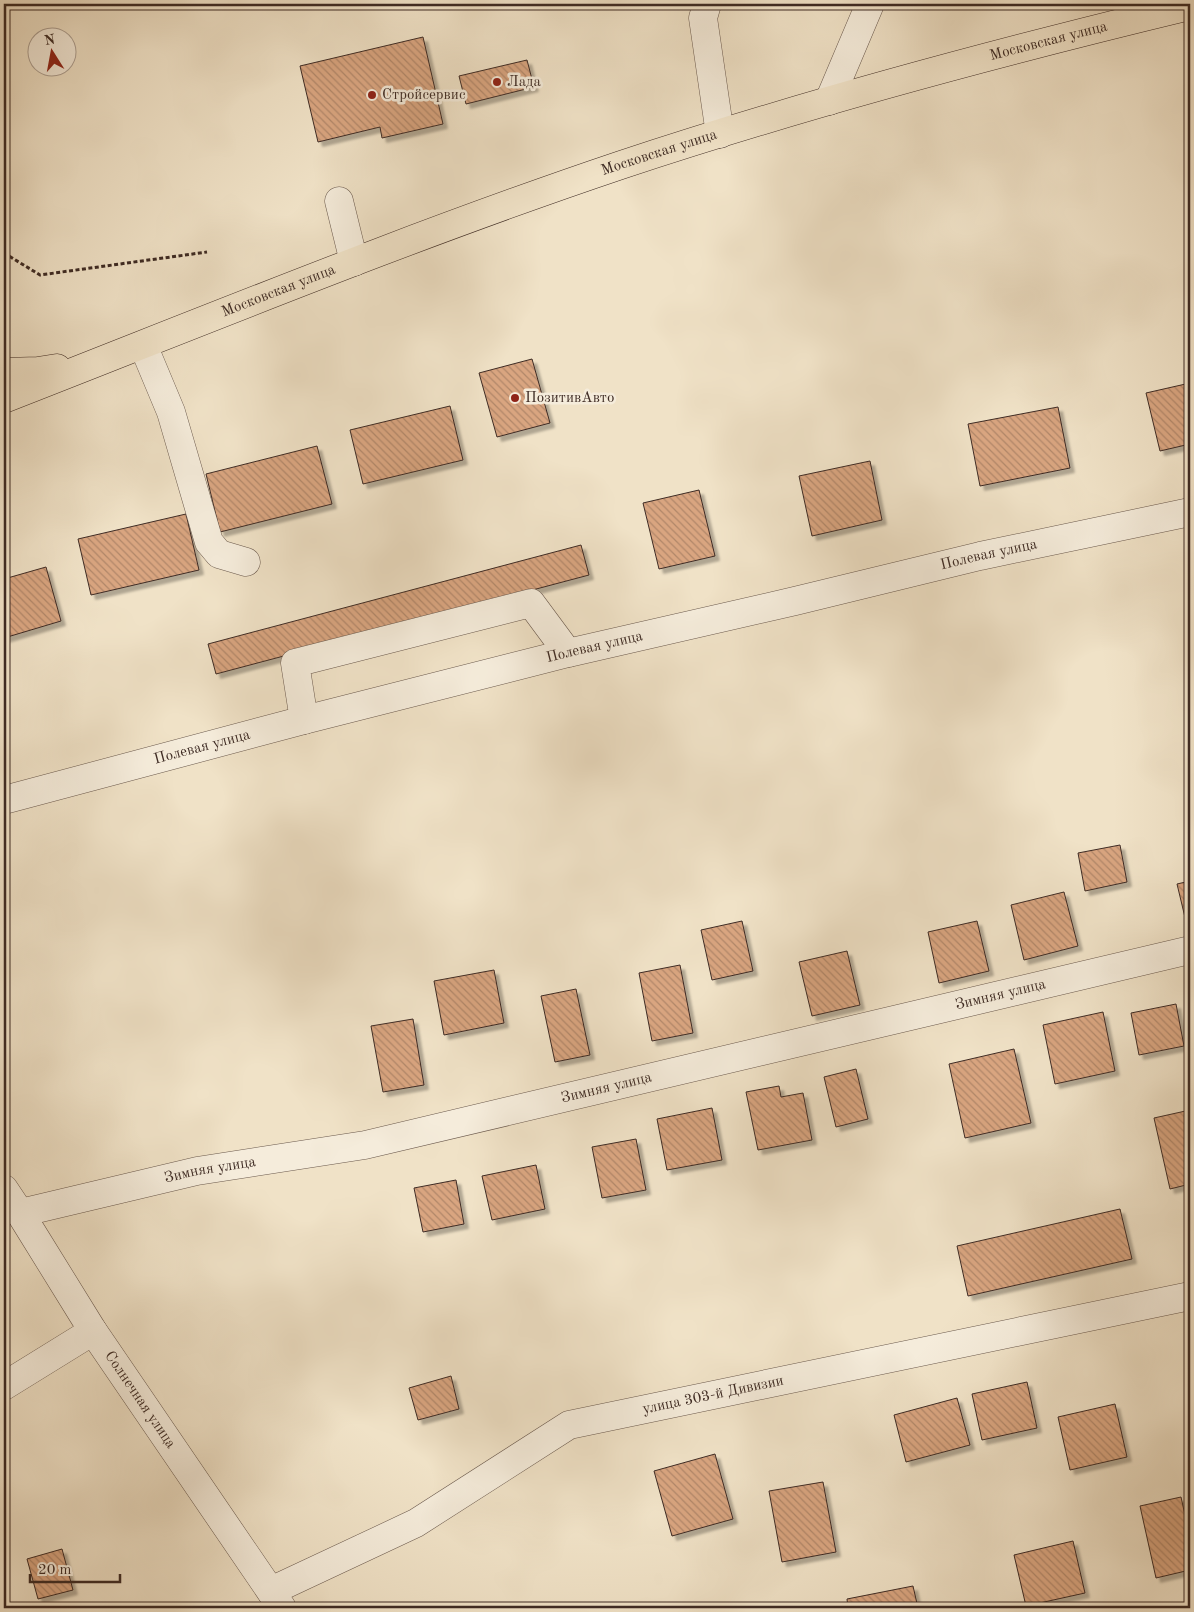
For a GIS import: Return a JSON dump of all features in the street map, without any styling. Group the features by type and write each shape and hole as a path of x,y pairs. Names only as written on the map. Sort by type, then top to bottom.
{"main road":[{"name":"Московская улица","path":"4,399 490,210 623,165 829,101 1175,7"},
{"name":"Московская улица","path":"4,372 38,371 83,363 143,344"}],"street":[{"path":"707,4 703,18 720,134"},
{"path":"829,101 870,4"},
{"path":"339,201 354,262"},
{"path":"143,344 171,412 209,542 219,554 246,562"},
{"name":"Полевая улица","path":"4,800 568,652 795,601 980,556 1190,512"},
{"path":"304,720 295,662 531,603 568,652"},
{"name":"Зимняя улица","path":"20,1213 197,1171 365,1145 1190,950"},
{"name":"Солнечная улица","path":"4,1189 93,1330 277,1600"},
{"name":"улица 303-й Дивизии","path":"277,1600 416,1523 569,1425 1190,1296"},
{"path":"4,1386 93,1330"}],"path":[{"path":"4,253 40,275 207,252"}],"building":[{"name":"Стройсервис","path":"423,37 443,124 382,138 380,127 318,142 300,66"},
{"name":"Лада","path":"527,60 534,87 466,104 459,76"},
{"name":"ПозитивАвто","path":"532,359 550,423 497,437 479,373"},
{"path":"1190,383 1190,444 1160,451 1146,393"},
{"path":"450,406 463,460 363,484 350,430"},
{"path":"1058,407 1070,468 980,486 968,424"},
{"path":"317,446 332,504 220,532 206,474"},
{"path":"870,461 882,520 812,536 799,476"},
{"path":"699,490 715,556 659,569 643,503"},
{"path":"186,514 199,570 91,595 78,539"},
{"path":"581,545 589,575 216,674 208,644"},
{"path":"46,567 61,621 4,638 4,579"},
{"path":"1120,845 1127,882 1085,891 1078,853"},
{"path":"1190,881 1190,930 1188,930 1177,884"},
{"path":"1064,892 1078,946 1024,960 1011,905"},
{"path":"742,921 753,971 712,980 701,930"},
{"path":"977,921 989,971 939,983 928,932"},
{"path":"847,951 860,1005 812,1016 799,962"},
{"path":"680,965 693,1033 652,1041 639,973"},
{"path":"494,970 504,1023 444,1035 434,981"},
{"path":"576,989 590,1055 555,1062 541,996"},
{"path":"1176,1004 1184,1046 1139,1055 1131,1013"},
{"path":"1103,1012 1115,1071 1055,1084 1043,1025"},
{"path":"413,1019 424,1085 383,1092 371,1026"},
{"path":"1014,1049 1031,1123 965,1138 949,1064"},
{"path":"856,1069 868,1119 836,1127 824,1077"},
{"path":"779,1086 781,1097 803,1093 812,1140 758,1150 746,1092"},
{"path":"712,1108 722,1160 667,1170 657,1119"},
{"path":"1190,1110 1190,1184 1170,1189 1154,1118"},
{"path":"636,1139 646,1190 602,1198 592,1147"},
{"path":"536,1165 545,1209 492,1220 482,1176"},
{"path":"456,1180 464,1224 423,1232 414,1188"},
{"path":"1120,1209 1132,1259 968,1296 957,1246"},
{"path":"451,1376 459,1409 418,1420 409,1388"},
{"path":"1027,1382 1037,1428 982,1440 972,1394"},
{"path":"957,1398 970,1445 906,1462 894,1415"},
{"path":"1115,1404 1127,1457 1070,1470 1058,1417"},
{"path":"715,1454 733,1519 672,1536 654,1471"},
{"path":"823,1482 836,1552 782,1562 769,1491"},
{"path":"1181,1497 1190,1538 1190,1570 1156,1578 1140,1506"},
{"path":"1073,1541 1085,1593 1026,1606 1014,1555"},
{"path":"62,1549 73,1590 38,1599 27,1559"},
{"path":"913,1586 918,1608 848,1608 847,1599"}],"place":[{"name":"Лада","path":"497,82"},
{"name":"Стройсервис","path":"372,95"},
{"name":"ПозитивАвто","path":"515,398"}]}
